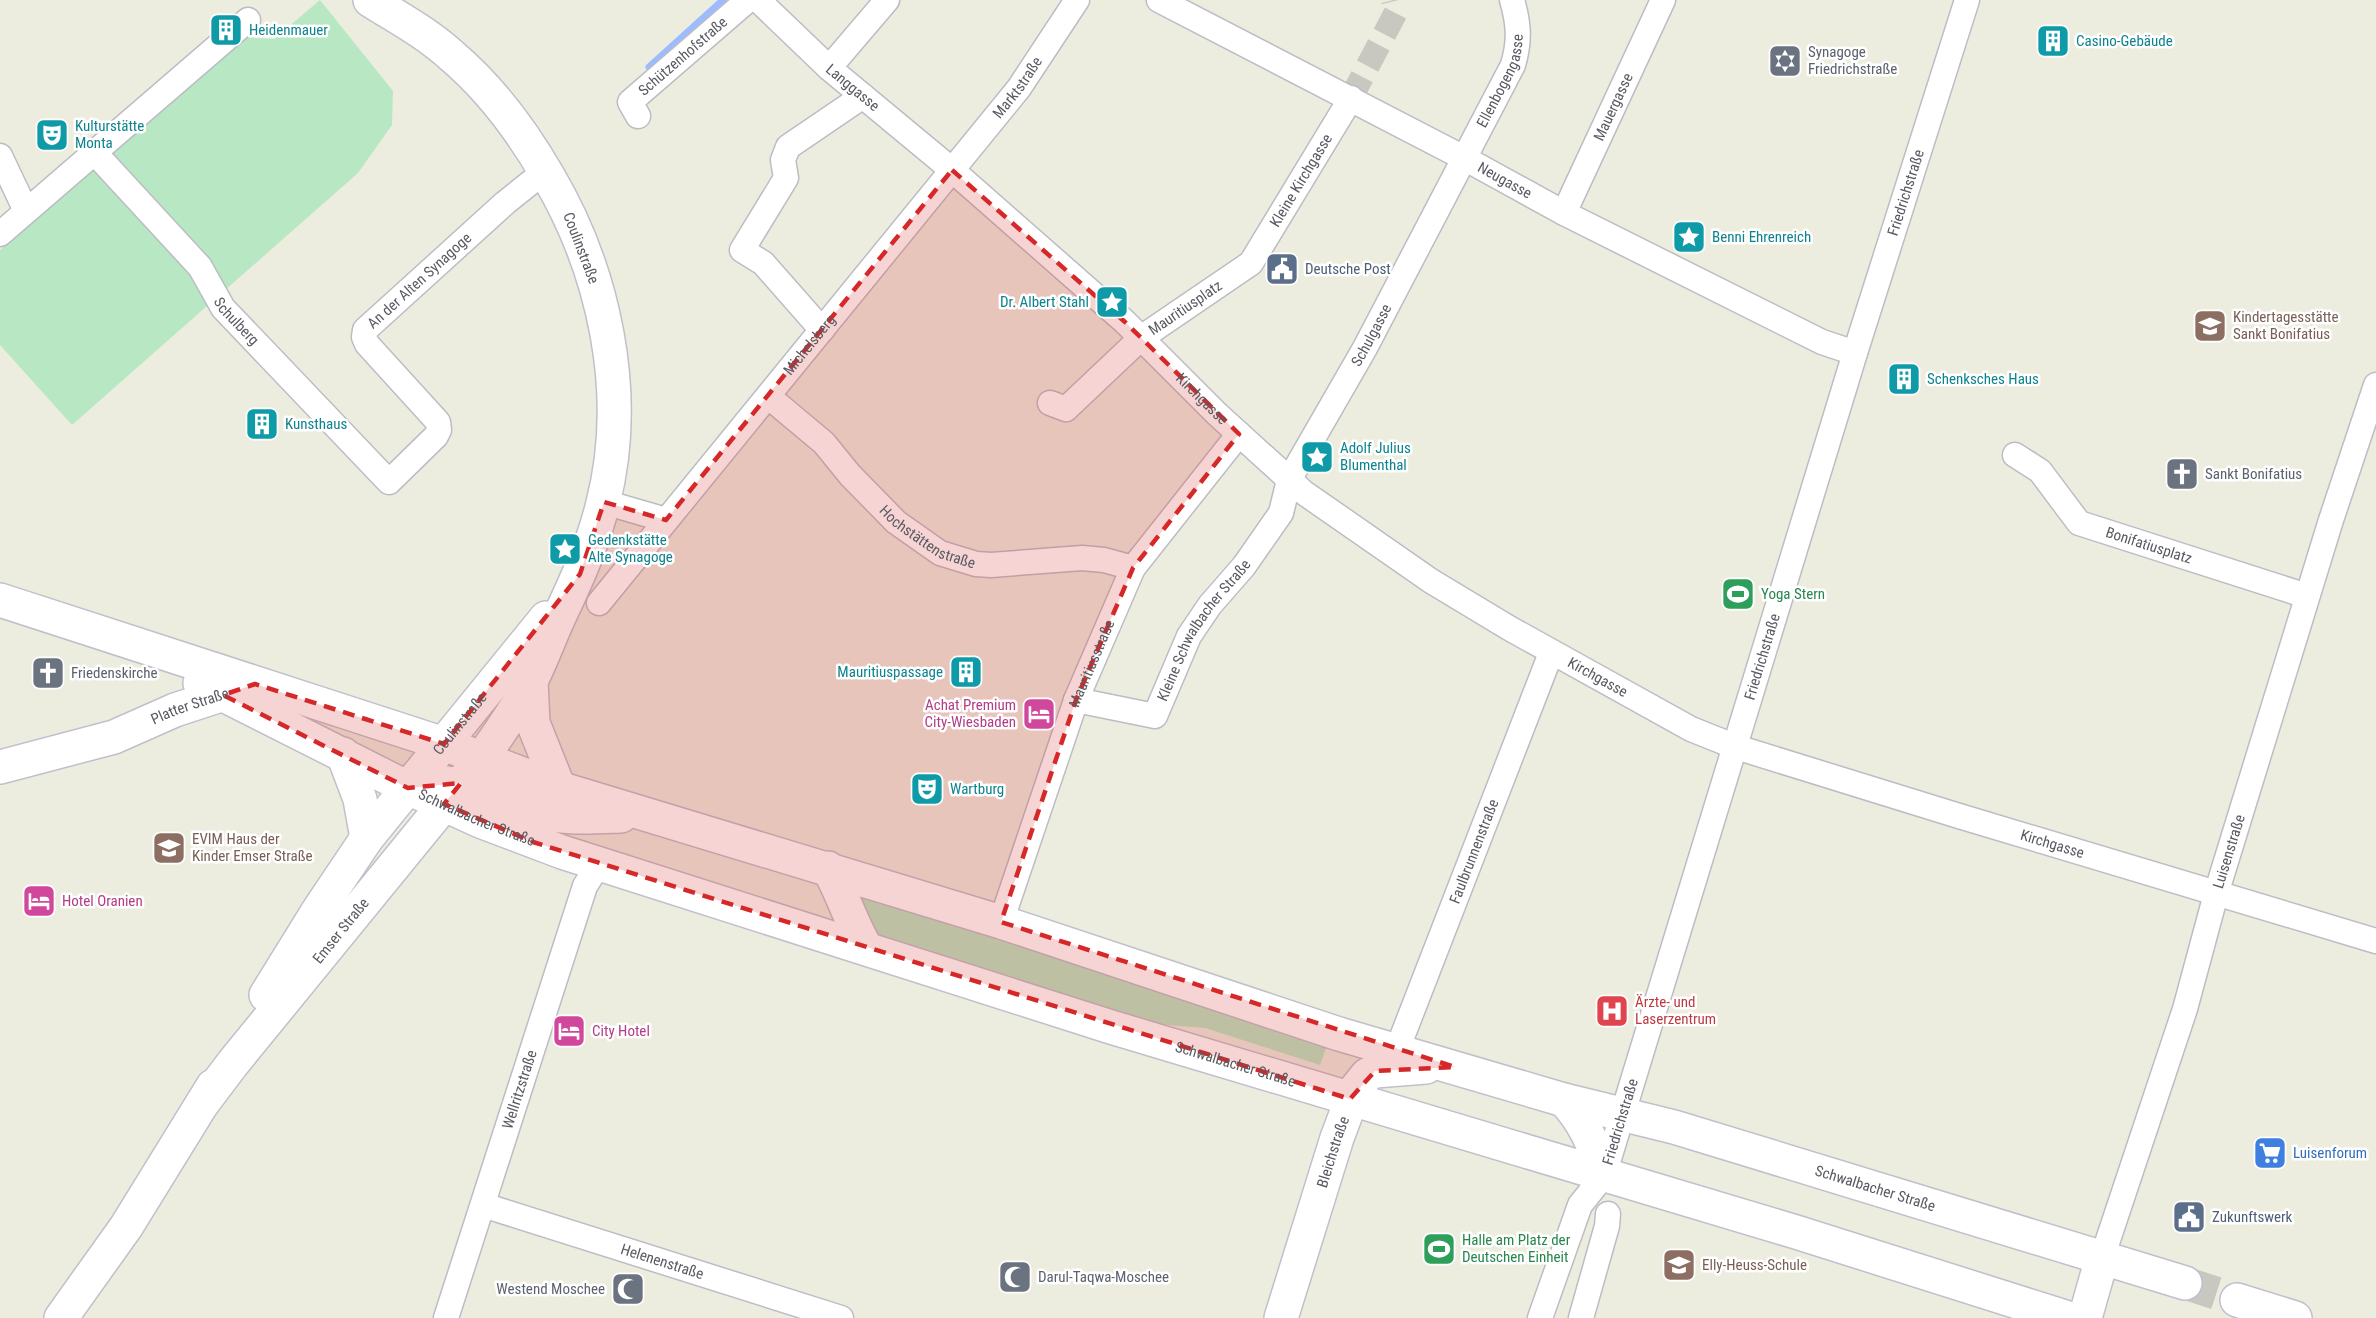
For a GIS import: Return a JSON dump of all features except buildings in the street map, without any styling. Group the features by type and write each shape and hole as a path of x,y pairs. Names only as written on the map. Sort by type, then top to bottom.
{"main road":[{"name":"Coulinstraße","path":"370,0 416,28 454,57 501,105 545,171 573,220 587,256 606,330 612,378 613,424 604,502 580,574 531,681 504,727 481,759"},
{"name":"Coulinstraße","path":"408,788 580,574"},
{"name":"Schwalbacher Straße","path":"0,600 107,636 240,694 343,754 408,788 452,795 533,842 1090,1020 1350,1100 1796,1232 2068,1318"},
{"path":"531,681 533,723 559,788"},
{"name":"Schwalbacher Straße","path":"240,694 444,744 559,788 1001,922 1332,1031 1564,1100 1719,1140 2185,1283"},
{"name":"Platter Straße","path":"0,767 126,733 175,710 240,694"},
{"path":"343,754 360,799 367,838"},
{"name":"Emser Straße","path":"202,1104 481,759"},
{"name":"Emser Straße","path":"61,1318 126,1227 318,911 367,838 408,788"},
{"path":"452,795 548,815 650,816"},
{"path":"828,868 842,893 854,927 866,948"},
{"name":"Bleichstraße","path":"1281,1318 1350,1100 1361,1081 1375,1071 1385,1069 1455,1066"},
{"path":"1564,1100 1579,1116 1590,1137 1604,1175"},
{"name":"Luisenstraße","path":"2085,1318 2102,1258"},
{"path":"2237,1300 2295,1318"}],"street":[{"name":"Schützenhofstraße","path":"638,116 630,102 748,0"},
{"name":"Langgasse","path":"758,0 830,68 952,170"},
{"path":"830,68 886,0"},
{"name":"Neugasse","path":"1159,0 1350,98 1564,213 1822,342 1855,353"},
{"name":"Ellenbogengasse","path":"1464,158 1517,52 1519,22 1512,0"},
{"name":"Mauergasse","path":"1564,213 1663,0"},
{"name":"Friedrichstraße","path":"1604,1175 1855,353 1966,0"},
{"name":"Marktstraße","path":"952,170 1018,88 1073,1"},
{"path":"0,234 248,20"},
{"path":"822,330 764,263 742,250 786,178 783,160 788,147 863,96"},
{"name":"Kleine Kirchgasse","path":"1251,262 1350,98"},
{"name":"Schulberg","path":"94,152 200,267 223,309 389,482"},
{"path":"0,156 26,212"},
{"name":"Schulgasse","path":"1281,513 1289,480 1360,357 1464,158"},
{"name":"Michelsberg","path":"599,603 952,170"},
{"name":"Kirchgasse","path":"952,170 1142,338 1239,434 1303,492 1431,581 1551,652 1691,729 1736,747 2376,941"},
{"name":"An der Alten Synagoge","path":"389,482 436,436 439,429 438,422 367,344 364,337 365,330 497,210 545,171"},
{"name":"Mauritiusplatz","path":"1050,403 1066,409 1142,338 1251,262"},
{"name":"Luisenstraße","path":"2102,1258 2175,1041 2216,894 2307,596 2376,384"},
{"name":"Hochstättenstraße","path":"769,396 824,443 850,475 896,522 940,553 976,564 992,565 1082,558 1104,560 1133,568"},
{"name":"Mauritiusstraße","path":"1001,922 1076,700 1133,568 1239,434"},
{"name":"Bonifatiusplatz","path":"2015,455 2040,471 2079,523 2307,596"},
{"path":"604,502 666,520"},
{"name":"Kleine Schwalbacher Straße","path":"1076,700 1155,716 1189,636 1210,605 1244,566 1281,513"},
{"name":"Faulbrunnenstraße","path":"1397,1050 1551,652"},
{"name":"Wellritzstraße","path":"447,1318 585,886 599,864"},
{"path":"1540,1318 1580,1205 1604,1175"},
{"name":"Helenenstraße","path":"483,1205 841,1318"},
{"path":"1581,1318 1607,1226 1608,1214"}],"highlighted area":[{"path":"952,170 1125,322 1239,434 1133,568 1076,700 1001,922 1455,1067 1375,1071 1350,1099 533,842 444,804 461,783 408,788 223,695 255,684 444,744 580,574 604,502 666,520"}],"green space":[{"path":"320,0 393,91 392,125 358,173 72,425 0,345 0,250 243,37 274,39"},
{"path":"844,891 1329,1040 1320,1065 1205,1028 1143,1023 832,923"}],"waterway":[{"path":"649,67 723,0"}],"tunnel":[{"path":"1351,98 1396,12 1393,0"},
{"path":"2185,1283 2237,1300"}],"place":[{"name":"Heidenmauer","path":"226,30"},
{"name":"Casino-Gebäude","path":"2053,41"},
{"name":"Synagoge Friedrichstraße","path":"1785,61"},
{"name":"Kulturstätte Monta","path":"52,135"},
{"name":"Benni Ehrenreich","path":"1689,237"},
{"name":"Deutsche Post","path":"1282,269"},
{"name":"Dr. Albert Stahl","path":"1112,302"},
{"name":"Kindertagesstätte Sankt Bonifatius","path":"2210,326"},
{"name":"Schenksches Haus","path":"1904,379"},
{"name":"Kunsthaus","path":"262,424"},
{"name":"Adolf Julius Blumenthal","path":"1317,457"},
{"name":"Sankt Bonifatius","path":"2182,474"},
{"name":"Gedenkstätte Alte Synagoge","path":"565,549"},
{"name":"Yoga Stern","path":"1738,594"},
{"name":"Mauritiuspassage","path":"966,672"},
{"name":"Friedenskirche","path":"48,673"},
{"name":"Achat Premium City-Wiesbaden","path":"1039,714"},
{"name":"Wartburg","path":"927,789"},
{"name":"EVIM Haus der Kinder Emser Straße","path":"169,848"},
{"name":"Hotel Oranien","path":"39,901"},
{"name":"Ärzte- und Laserzentrum","path":"1612,1011"},
{"name":"City Hotel","path":"569,1031"},
{"name":"Luisenforum","path":"2270,1153"},
{"name":"Zukunftswerk","path":"2189,1217"},
{"name":"Halle am Platz der Deutschen Einheit","path":"1439,1249"},
{"name":"Elly-Heuss-Schule","path":"1679,1265"},
{"name":"Darul-Taqwa-Moschee","path":"1015,1277"},
{"name":"Westend Moschee","path":"628,1289"}]}
